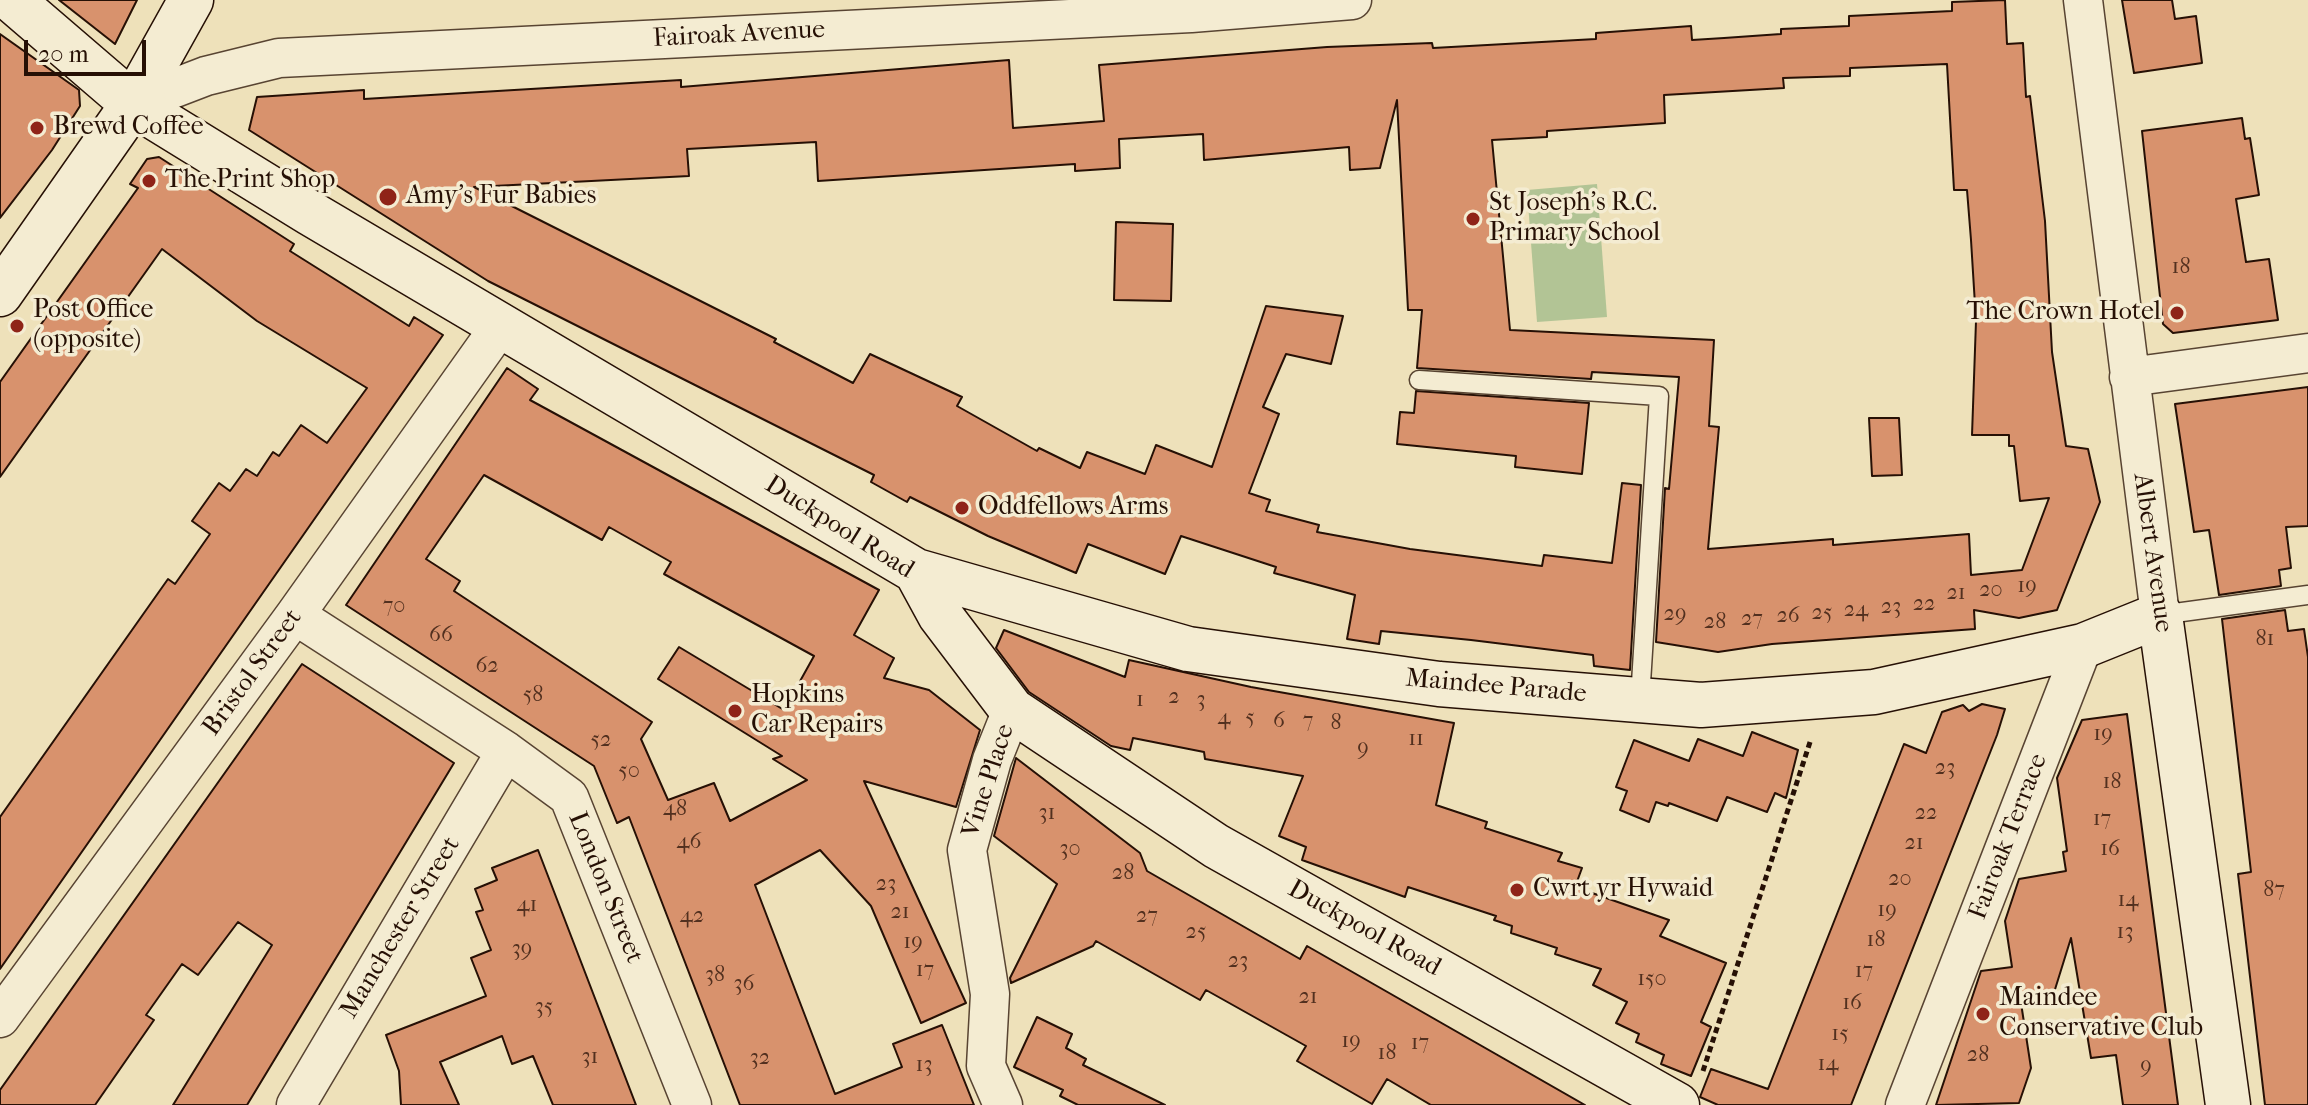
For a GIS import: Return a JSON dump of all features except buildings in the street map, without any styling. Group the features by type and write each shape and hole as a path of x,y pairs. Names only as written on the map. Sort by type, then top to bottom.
{"street":[{"name":"Duckpool Road","path":"12,0 133,104 916,571 940,615 1012,710 1216,846 1689,1090"},
{"path":"0,294 133,104 191,0"},
{"name":"Fairoak Avenue","path":"133,104 206,76 279,58 1191,6 1352,0"},
{"name":"Albert Avenue","path":"2083,0 2160,615 2228,1105"},
{"name":"Bristol Street","path":"0,1018 295,615 501,325"},
{"path":"2129,377 2308,353"},
{"name":"Maindee Parade","path":"916,571 1188,649 1439,684 1701,705 1874,692 2083,646"},
{"name":"London Street","path":"295,615 506,751 569,797 692,1105"},
{"path":"2083,646 2160,615"},
{"name":"Fairoak Terrace","path":"1905,1105 2083,646"},
{"name":"Vine Place","path":"1003,1105 986,1066 990,994 967,850 992,760 1012,710"},
{"name":"Manchester Street","path":"296,1105 506,751"}],"lane":[{"path":"1419,380 1659,396 1640,699"},
{"path":"2160,615 2308,595"}],"path":[{"path":"1689,1090 1825,696"}],"green space":[{"path":"1597,184 1607,317 1537,322 1527,190"}],"place":[{"name":"Brewd Coffee","path":"37,128"},
{"name":"The Print Shop","path":"149,181"},
{"name":"Amy’s Fur Babies","path":"388,197"},
{"name":"St Joseph's R.C. Primary School","path":"1473,219"},
{"name":"The Crown Hotel","path":"2177,313"},
{"name":"Post Office (opposite)","path":"17,326"},
{"name":"Oddfellows Arms","path":"962,508"},
{"name":"Hopkins Car Repairs","path":"735,711"},
{"name":"Cwrt yr Hywaid","path":"1517,890"},
{"name":"Maindee Conservative Club","path":"1983,1014"}]}
